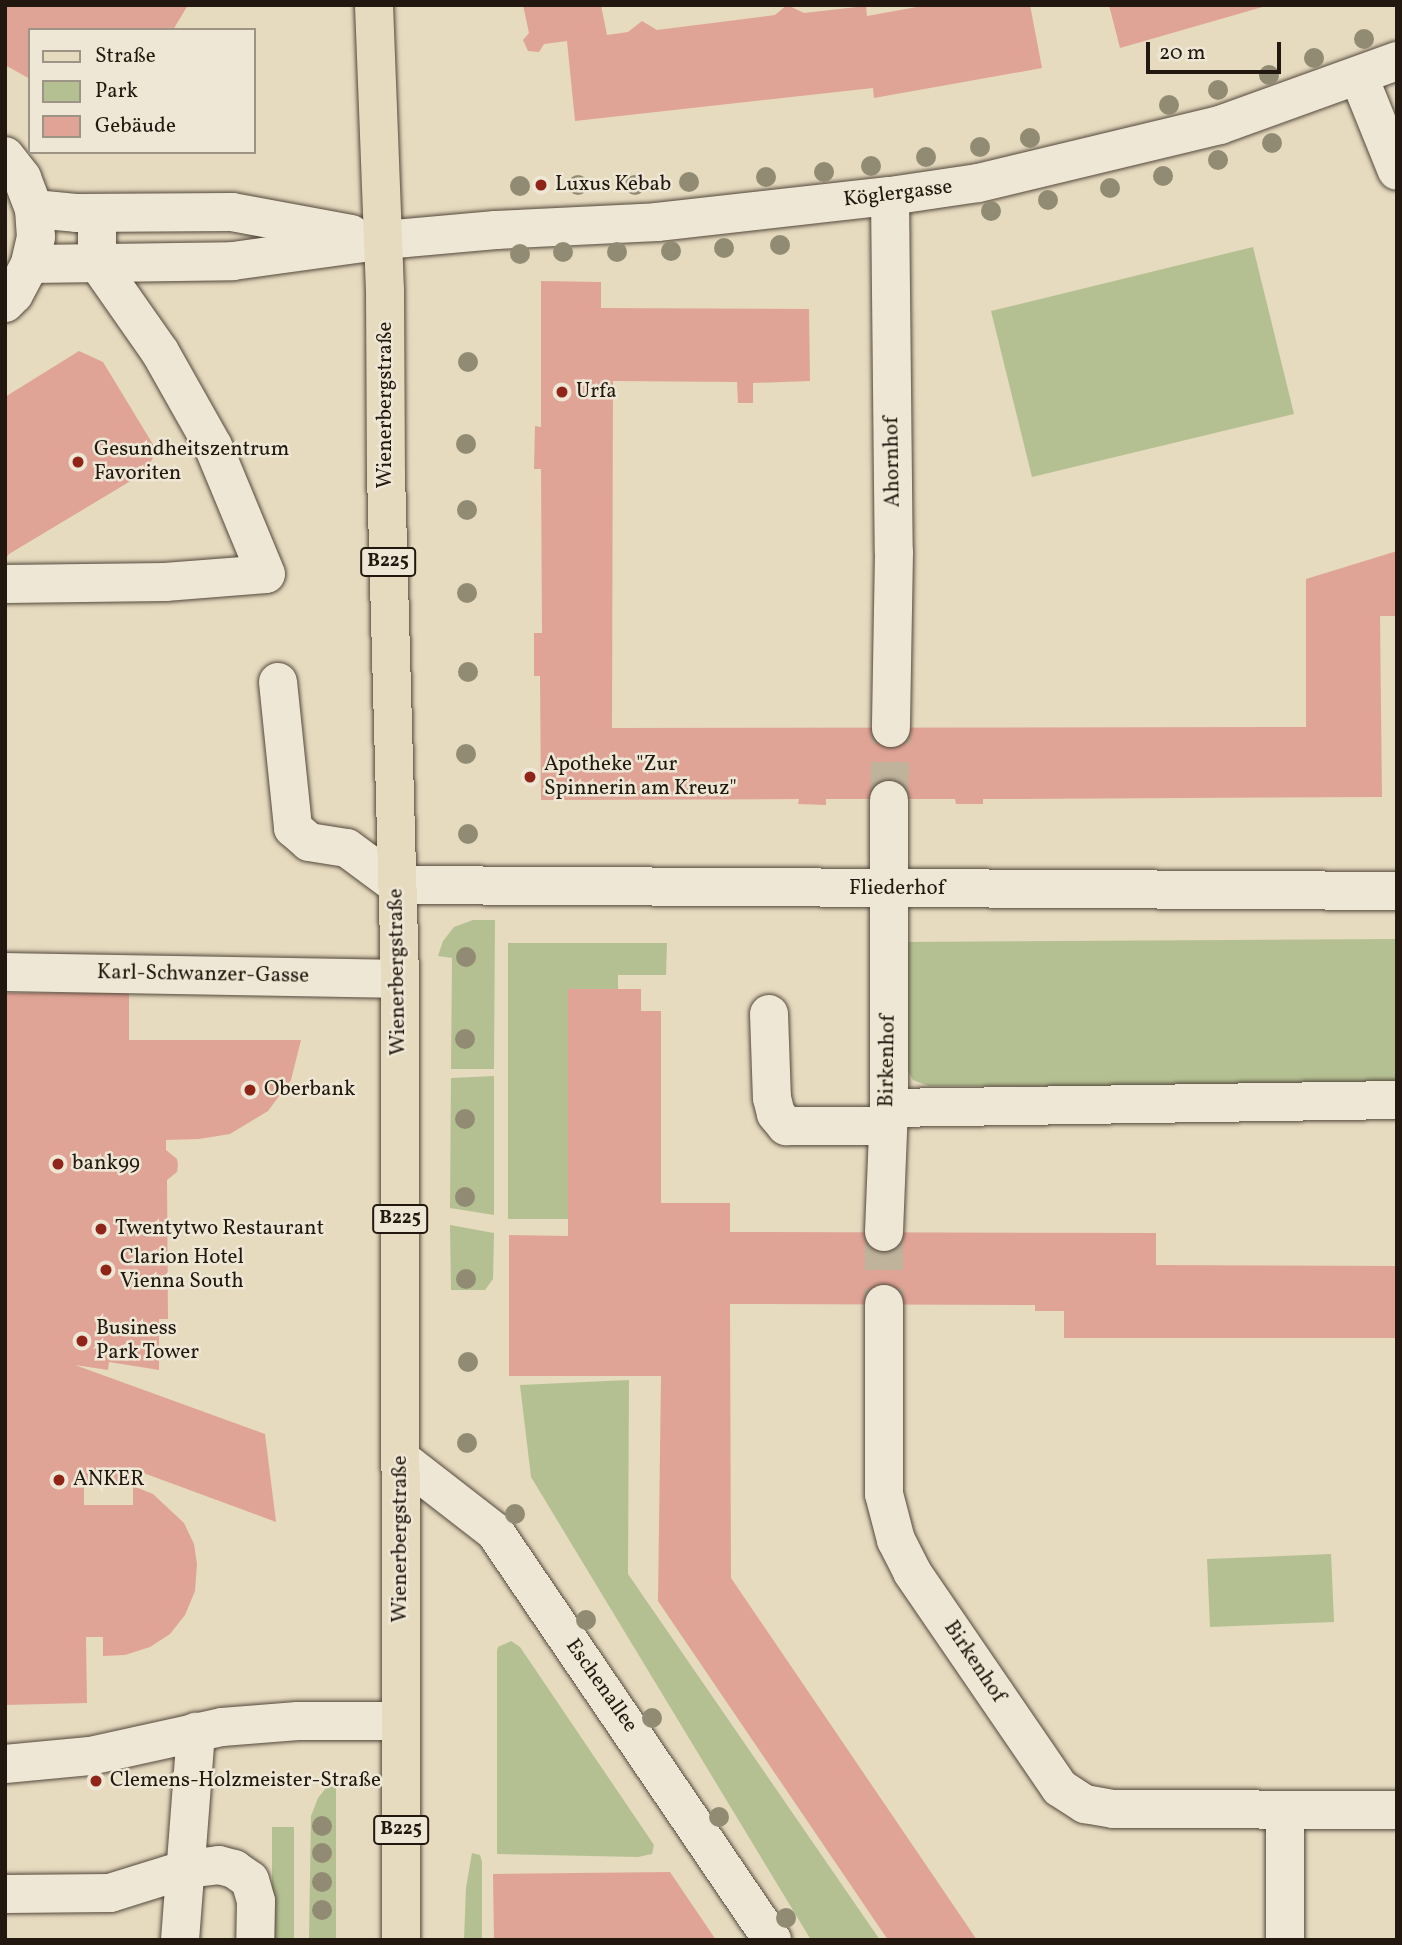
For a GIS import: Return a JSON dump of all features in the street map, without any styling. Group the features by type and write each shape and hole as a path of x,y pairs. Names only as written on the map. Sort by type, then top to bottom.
{"main road":[{"name":"Wienerbergstraße","path":"374,5 384,240 400,979 401,1940"}],"street":[{"name":"Köglergasse","path":"384,240 496,230 657,222 890,196 978,183 1220,125 1359,77 1397,61"},
{"path":"1359,77 1397,172"},
{"path":"5,156 22,177 34,209 36,237 30,264 14,294 5,303"},
{"name":"Ahornhof","path":"890,196 894,552 891,728"},
{"path":"34,209 97,213 232,212 384,240"},
{"path":"5,583 165,582 267,575 213,446 160,352 97,262 97,213"},
{"path":"30,264 233,261 384,240"},
{"path":"278,682 293,828 309,842 347,849 397,885"},
{"path":"889,800 890,890"},
{"name":"Fliederhof","path":"397,885 1397,891"},
{"name":"Birkenhof","path":"884,1232 890,890"},
{"name":"Karl-Schwanzer-Gasse","path":"5,972 400,979"},
{"path":"769,1014 772,1098 776,1114 786,1126 888,1117 1397,1100"},
{"name":"Birkenhof","path":"884,1304 884,1494 896,1541 912,1572 1060,1788 1085,1804 1113,1809 1397,1810"},
{"name":"Eschenallee","path":"401,1459 495,1532 772,1940"},
{"path":"5,1764 90,1756 196,1732 298,1721 401,1721"},
{"path":"180,1940 196,1732"},
{"path":"1285,1811 1285,1940"},
{"path":"5,1894 110,1893 187,1869 219,1865 234,1869 250,1880 256,1901 255,1940"}],"green space":[{"path":"1253,247 1294,414 1032,477 991,311"},
{"path":"473,920 495,920 494,1069 451,1069 452,958 438,956 443,941 454,927"},
{"path":"1397,939 1397,1087 929,1086 913,1080 905,1066 906,942"},
{"path":"508,943 667,943 666,975 618,975 618,989 568,989 568,1219 508,1219"},
{"path":"494,1076 494,1215 450,1208 451,1078"},
{"path":"450,1225 494,1233 493,1279 485,1290 451,1290"},
{"path":"629,1380 628,1574 880,1940 811,1940 531,1477 520,1385"},
{"path":"1331,1554 1334,1622 1210,1627 1207,1559"},
{"path":"511,1641 520,1647 654,1845 652,1854 638,1857 497,1854 497,1651 498,1647"},
{"path":"336,1785 336,1940 309,1940 311,1816 318,1798 326,1788"},
{"path":"272,1827 294,1827 294,1940 272,1940"},
{"path":"472,1853 480,1855 482,1862 482,1940 464,1940 466,1888"}],"building":[{"path":"5,5 188,5 174,28 28,28 28,78 5,65"},
{"path":"523,5 601,5 607,35 628,32 642,21 657,30 775,15 787,5 804,13 866,6 867,16 928,5 1030,5 1042,68 874,98 873,88 575,121 567,41 544,44 539,52 528,51 523,40 529,33"},
{"path":"1109,5 1266,5 1266,6 1120,48"},
{"path":"541,281 601,282 601,308 809,309 810,381 753,383 753,403 738,403 737,382 613,381 612,728 1306,727 1306,579 1397,551 1397,616 1380,616 1382,797 983,799 983,804 956,804 955,799 826,799 826,805 798,804 799,799 541,800 540,676 534,676 534,633 542,633 541,469 534,469 535,426 541,427"},
{"name":"Gesundheitszentrum Favoriten","path":"79,351 103,362 157,451 144,473 9,554 5,560 5,397"},
{"path":"568,989 641,989 641,1011 661,1011 661,1203 730,1203 730,1232 1156,1233 1156,1265 1397,1266 1397,1338 1064,1338 1064,1311 1035,1311 1035,1305 730,1304 731,1578 977,1940 888,1940 658,1601 661,1376 509,1376 509,1235 568,1236"},
{"name":"Business Park Tower","path":"5,993 129,993 129,1040 301,1040 291,1080 268,1111 230,1134 166,1140 166,1150 177,1159 178,1165 177,1172 167,1180 168,1319 159,1319 159,1370 109,1362 108,1370 75,1365 265,1434 276,1522 138,1471 137,1484 84,1484 84,1505 133,1505 133,1486 153,1494 184,1523 194,1544 197,1564 195,1591 185,1615 170,1634 150,1647 125,1655 103,1656 103,1637 86,1637 87,1703 5,1705"},
{"path":"670,1872 716,1940 494,1940 493,1874"}],"tunnel":[{"path":"889,800 891,728"},
{"path":"884,1232 884,1304"}],"place":[{"name":"Luxus Kebab","path":"541,185"},
{"name":"Urfa","path":"562,392"},
{"name":"Gesundheitszentrum Favoriten","path":"78,462"},
{"name":"Apotheke \"Zur Spinnerin am Kreuz\"","path":"530,777"},
{"name":"Oberbank","path":"250,1090"},
{"name":"bank99","path":"58,1164"},
{"name":"Twentytwo Restaurant","path":"101,1229"},
{"name":"Clarion Hotel Vienna South","path":"106,1270"},
{"name":"Business Park Tower","path":"82,1341"},
{"name":"ANKER","path":"59,1480"},
{"name":"Clemens-Holzmeister-Straße","path":"96,1781"}]}
